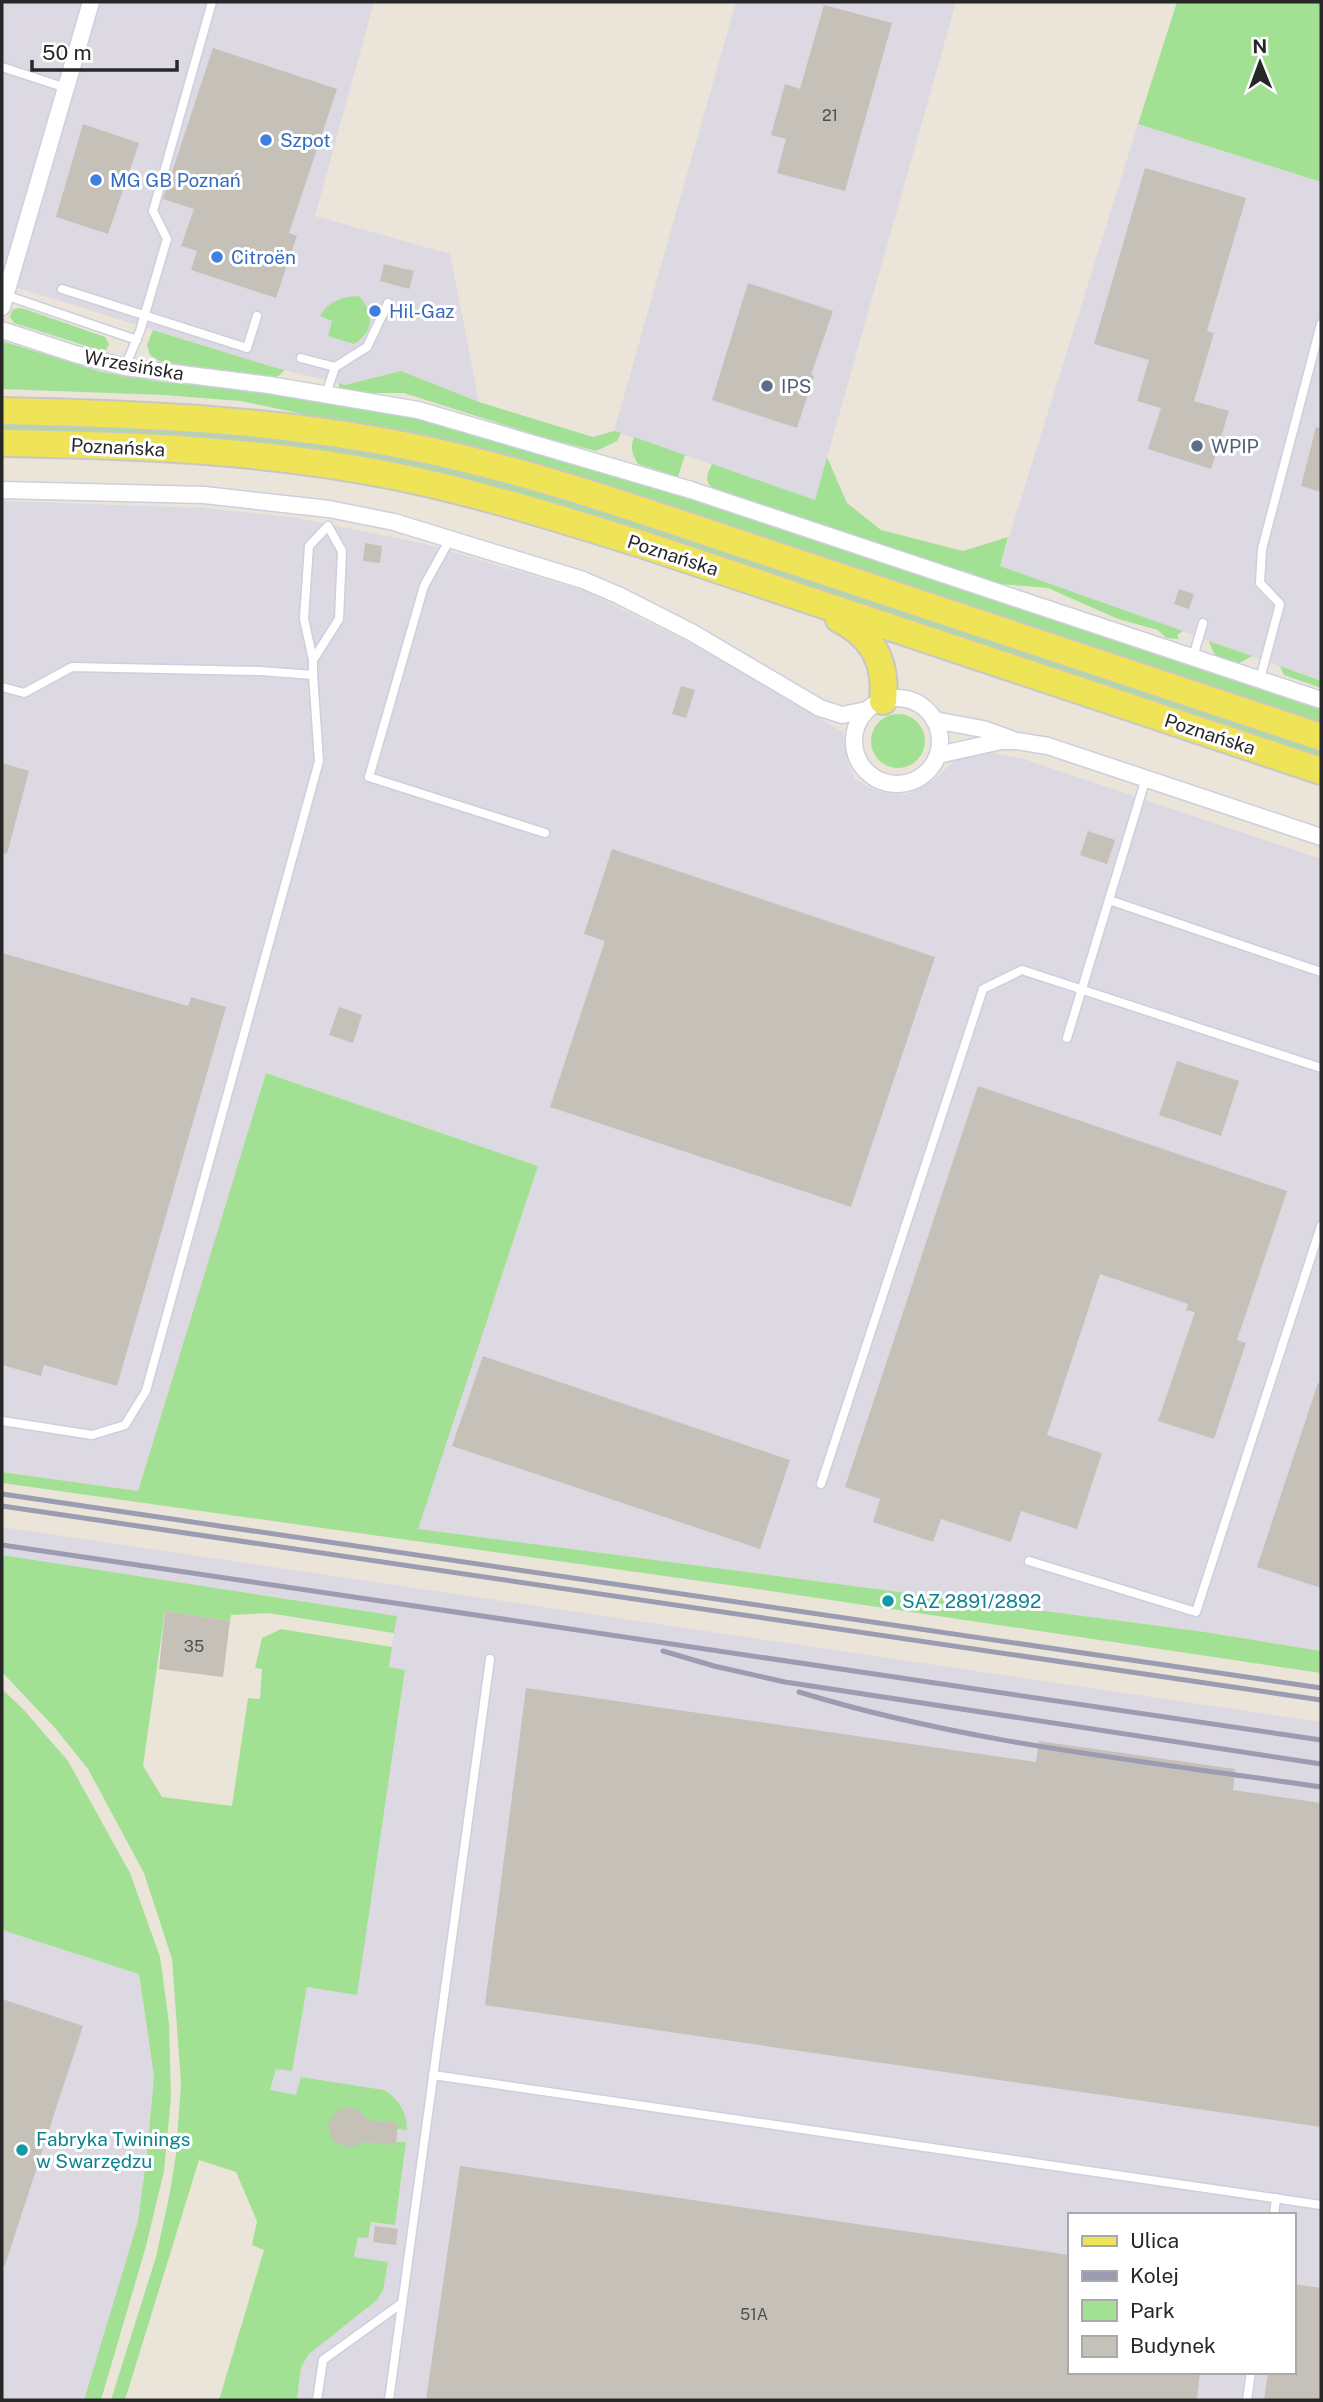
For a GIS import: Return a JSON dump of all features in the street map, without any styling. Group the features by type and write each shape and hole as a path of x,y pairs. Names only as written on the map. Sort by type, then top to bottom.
{"main road":[{"name":"Poznańska","path":"2,411 130,414 245,422 362,438 463,459 642,512 1321,737"},
{"name":"Poznańska","path":"2,443 135,446 233,453 325,464 443,486 549,515 1321,771"},
{"path":"785,592 851,625 869,640 878,656 884,689 875,706"}],"street":[{"path":"3,299 91,2"},
{"name":"Wrzesińska","path":"2,330 125,367 326,394"},
{"path":"326,394 418,410 691,490 1321,700"},
{"path":"2,490 204,495 330,509 394,522 583,580 691,632 832,713 842,715 898,698 912,701 925,709 934,720 940,743 938,755 930,768 918,778 904,784 888,783 874,778 863,767 856,753 854,738 858,723 875,706"},
{"path":"934,720 983,729 1017,741 1048,746 1321,837"},
{"path":"938,755 985,744 1017,741"}],"lane":[{"path":"125,367 137,340 167,239 153,211 212,2"},
{"path":"2,67 66,88"},
{"path":"62,289 247,348 257,316"},
{"path":"3,299 137,340"},
{"path":"326,394 335,367 366,346 388,303"},
{"path":"1260,679 1280,604 1260,583 1262,549 1321,324"},
{"path":"301,358 335,367"},
{"path":"313,660 340,619 342,551 328,526 330,509"},
{"path":"2,1421 92,1436 125,1425 146,1391 319,761 313,660 304,619 309,546 328,526"},
{"path":"450,539 424,586 369,777 545,833"},
{"path":"1193,657 1203,623"},
{"path":"2,687 24,693 72,667 260,671 313,675"},
{"path":"1067,1038 1146,778"},
{"path":"1109,901 1321,972"},
{"path":"821,1484 983,989 1022,970 1321,1068"},
{"path":"1029,1561 1196,1612 1321,1226"},
{"path":"389,2400 491,1659"},
{"path":"433,2076 1321,2205"},
{"path":"1274,2213 1276,2198"},
{"path":"317,2400 323,2360 402,2303"},
{"path":"1247,2400 1251,2374"}],"shaded area":[{"path":"2,2 374,2 315,216 450,254 479,402 401,371 345,385 273,367 2,283"},
{"path":"736,2 956,2 815,500 614,431"},
{"path":"1138,124 1321,182 1321,681 1000,566"},
{"path":"2,501 204,508 291,517 422,543 585,591 716,656 843,732 848,763 855,779 877,791 905,795 934,780 957,758 988,752 1024,759 1321,859 1321,1651 1198,1631 417,1529 538,1166 267,1073 138,1491 2,1472"},
{"path":"2,1527 1321,1722 1321,2400 297,2400 301,2367 309,2354 330,2336 388,2263 354,2257 358,2237 370,2222 395,2225 406,2143 373,2143 375,2120 398,2123 397,2129 407,2129 402,2107 302,2077 296,2096 270,2090 276,2069 292,2070 307,1987 357,1994 405,1670 389,1667 396,1616 2,1555"},
{"path":"2,1930 139,1974 154,2076 147,2153 138,2221 84,2400 2,2400"}],"green space":[{"path":"1177,2 1321,2 1321,182 1138,124"},
{"path":"359,296 370,315 366,334 354,344 328,336 332,321 320,316 336,300"},
{"path":"18,308 105,337 109,344 105,352 14,323 10,317 12,310"},
{"path":"153,330 285,370 270,379 159,361 150,355 147,345"},
{"path":"2,341 102,372 162,382 267,391 454,427 679,494 1321,710 1321,727 340,422 241,401 164,395 2,389"},
{"path":"401,371 479,402 593,437 614,431 621,433 617,441 596,451 549,439 404,393 366,393 339,388 339,383 345,385"},
{"path":"2,421 200,429 373,450 519,484 1321,748 1321,762 536,501 2,433"},
{"path":"634,437 685,455 678,477 638,464 632,451"},
{"path":"827,457 847,503 881,530 963,551 1008,537 1000,566 1183,631 1177,635 1179,639 1166,638 1158,630 1118,619 1048,588 1000,584 711,487 707,476 712,464 815,500"},
{"path":"1209,641 1252,656 1236,665 1225,662 1215,655"},
{"path":"1280,666 1321,681 1321,688 1284,675"},
{"path":"898,714 917,722 925,741 917,760 898,768 879,760 871,741 879,722"},
{"path":"266,1073 538,1166 418,1529 1198,1631 1321,1651 1321,1673 750,1588 2,1483 2,1472 138,1491"},
{"path":"2,1555 397,1616 394,1633 268,1613 231,1615 230,1621 165,1611 143,1766 162,1797 232,1806 248,1698 260,1699 262,1669 255,1668 262,1638 281,1629 392,1647 389,1667 405,1670 357,1995 307,1987 292,2071 276,2069 270,2090 296,2095 301,2077 384,2090 401,2107 407,2123 407,2130 397,2129 397,2123 375,2121 396,2142 406,2142 395,2225 371,2222 368,2238 358,2237 354,2257 388,2262 383,2290 377,2300 309,2354 301,2367 297,2400 219,2400 264,2250 252,2245 257,2221 236,2172 199,2160 125,2400 111,2400 156,2257 176,2154 181,2083 172,1959 144,1873 88,1769 55,1728 2,1672"},
{"path":"2,1689 68,1761 130,1873 160,1957 163,1978 169,2023 171,2098 164,2171 146,2246 101,2400 84,2400 138,2221 154,2076 139,1974 2,1930"}],"building":[{"path":"824,5 892,23 845,191 777,173 786,139 771,135 785,84 800,89"},
{"name":"Szpot","path":"213,48 337,89 289,233 297,236 276,298 191,270 197,251 181,246 194,209 163,199"},
{"name":"MG GB Poznań","path":"83,124 139,143 108,234 56,217"},
{"path":"1145,168 1246,198 1207,331 1214,333 1194,401 1229,411 1211,469 1148,449 1161,408 1137,401 1149,360 1094,344"},
{"path":"384,264 414,271 409,289 380,281"},
{"path":"748,283 833,311 811,375 814,376 797,428 712,400"},
{"path":"1316,427 1321,428 1321,492 1301,486"},
{"path":"365,543 382,546 380,563 363,561"},
{"path":"1179,589 1194,594 1189,609 1174,604"},
{"path":"681,686 695,690 686,718 672,714"},
{"path":"2,763 29,771 7,854 2,853"},
{"path":"1088,831 1115,840 1107,864 1080,855"},
{"path":"612,849 935,957 851,1207 550,1107 605,941 584,934"},
{"path":"2,953 188,1006 191,997 226,1007 117,1386 44,1365 41,1376 2,1365"},
{"path":"339,1007 362,1015 353,1043 329,1035"},
{"path":"1177,1061 1239,1081 1221,1136 1159,1115"},
{"path":"978,1086 1287,1191 1237,1340 1246,1343 1214,1439 1158,1421 1195,1312 1186,1310 1188,1304 1100,1274 1047,1435 1102,1453 1077,1529 1021,1511 1011,1542 941,1519 933,1542 873,1522 880,1499 845,1487"},
{"path":"483,1356 790,1460 760,1549 452,1446"},
{"path":"1318,1383 1321,1384 1321,1588 1257,1567"},
{"path":"165,1611 230,1621 223,1677 159,1669"},
{"path":"526,1688 1036,1762 1039,1741 1235,1769 1233,1790 1321,1803 1321,2127 485,2005"},
{"name":"Fabryka Twinings w Swarzędzu","path":"2,1999 83,2026 5,2265 2,2265"},
{"path":"346,2107 359,2110 368,2120 398,2123 396,2145 365,2142 349,2148 336,2143 331,2138 328,2124 335,2113"},
{"path":"460,2166 1068,2255 1068,2374 1200,2374 1197,2400 426,2400"},
{"path":"375,2226 398,2229 396,2245 373,2242"},
{"path":"1295,2284 1321,2288 1321,2400 1264,2400 1268,2374 1295,2374"}],"railway":[{"path":"2,1494 1321,1688"},
{"path":"2,1506 1321,1700"},
{"path":"2,1545 1321,1740"},
{"path":"663,1651 785,1682 1321,1764"},
{"path":"799,1692 863,1710 992,1738 1321,1787"}],"place":[{"name":"Szpot","path":"266,140"},
{"name":"MG GB Poznań","path":"96,180"},
{"name":"Citroën","path":"217,257"},
{"name":"Hil-Gaz","path":"375,311"},
{"name":"IPS","path":"767,386"},
{"name":"WPIP","path":"1197,446"},
{"name":"SAZ 2891/2892","path":"888,1601"},
{"name":"Fabryka Twinings w Swarzędzu","path":"22,2150"}]}
